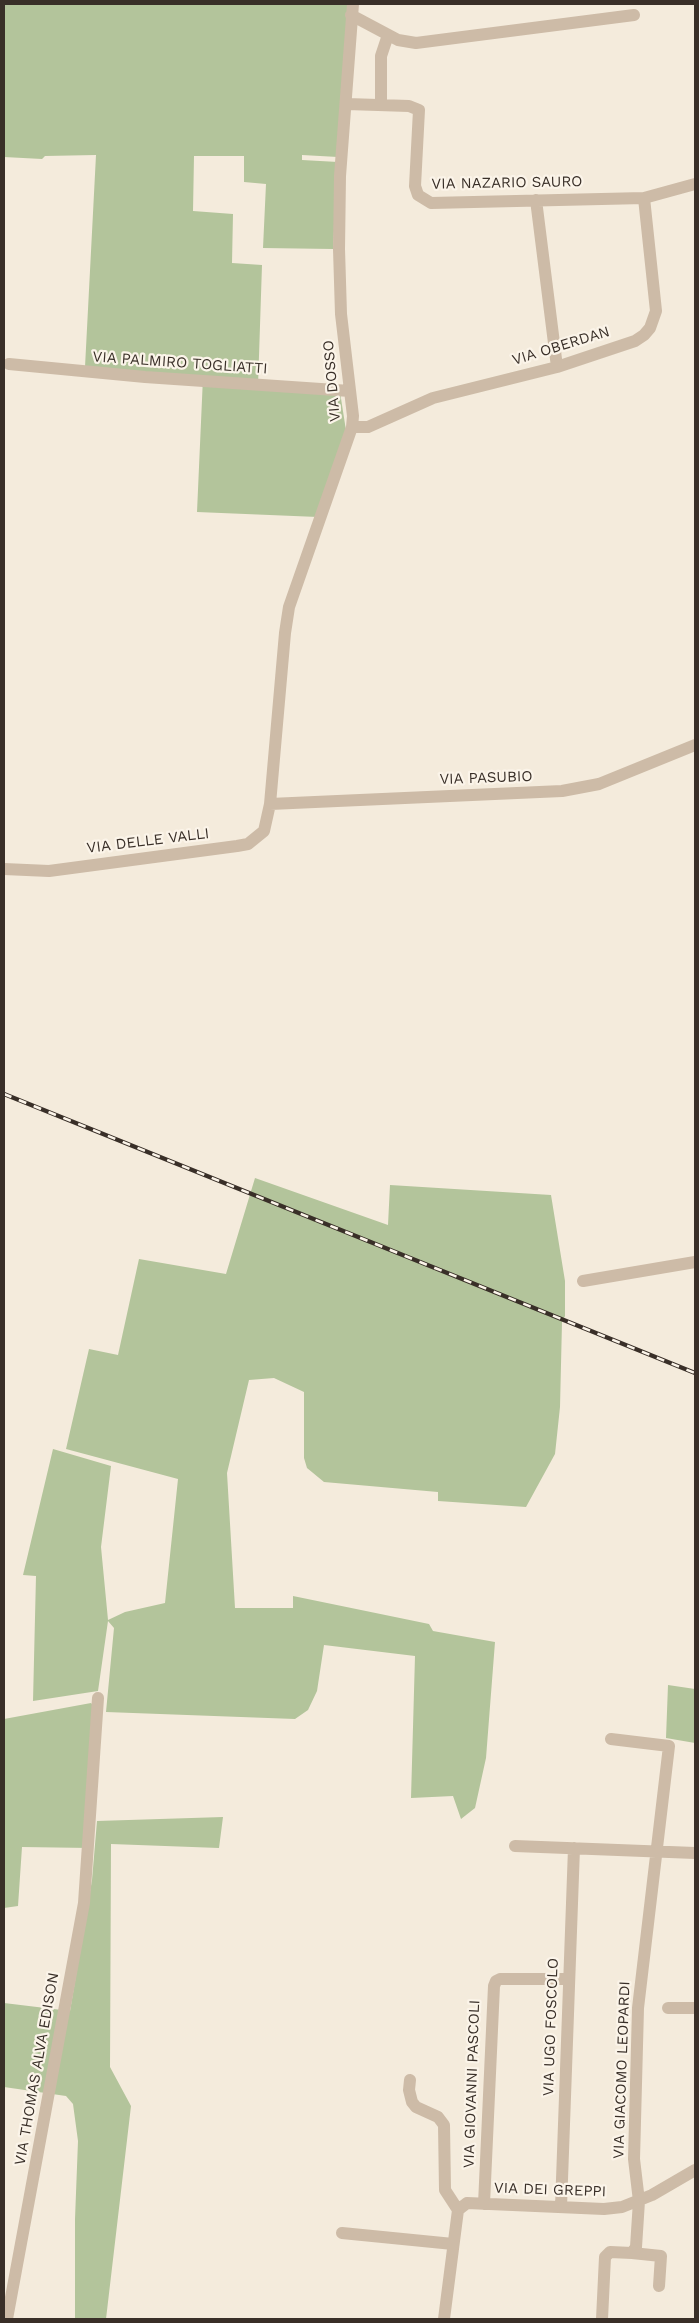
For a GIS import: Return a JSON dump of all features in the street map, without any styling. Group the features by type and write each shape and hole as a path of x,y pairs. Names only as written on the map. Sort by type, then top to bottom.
{"street":[{"path":"352,10 388,35 405,43 634,14"},
{"name":"VIA DOSSO","path":"270,804 289,607 352,427 341,314 339,249 340,176 347,104 352,10"},
{"path":"381,105 381,56 388,35"},
{"name":"VIA NAZARIO SAURO","path":"347,104 409,106 419,110 415,186 418,195 431,203 644,198 695,184"},
{"name":"VIA OBERDAN","path":"352,427 368,427 433,398 557,367 635,341 650,328 656,311 644,198"},
{"path":"536,200 557,367"},
{"name":"VIA PALMIRO TOGLIATTI","path":"8,364 145,377 350,391"},
{"name":"VIA PASUBIO","path":"270,804 562,791 599,784 695,745"},
{"name":"VIA DELLE VALLI","path":"4,870 48,871 248,844 264,831 270,804"},
{"path":"583,1281 695,1262"},
{"name":"VIA THOMAS ALVA EDISON","path":"7,2319 84,1903 98,1698"},
{"name":"VIA GIACOMO LEOPARDI","path":"611,1738 669,1746 638,2008 634,2158 639,2200 636,2247 632,2253"},
{"path":"515,1846 695,1853"},
{"name":"VIA UGO FOSCOLO","path":"561,2207 574,1848"},
{"name":"VIA GIOVANNI PASCOLI","path":"484,2204 494,1986 496,1981 500,1979 569,1979"},
{"path":"668,2008 695,2008"},
{"path":"410,2080 409,2090 412,2102 416,2107 438,2117 444,2125 445,2190 458,2210 444,2319"},
{"name":"VIA DEI GREPPI","path":"458,2210 467,2203 615,2208 639,2200 695,2170"},
{"path":"342,2233 453,2244"},
{"path":"602,2319 605,2257 610,2252 661,2256 659,2286"}],"green space":[{"path":"4,4 348,4 338,157 302,155 302,160 338,162 333,249 263,248 266,184 244,182 244,156 194,156 193,211 233,214 232,263 262,265 258,386 340,392 347,437 318,517 197,512 203,377 85,367 96,155 45,156 42,159 4,157"},
{"path":"255,1178 388,1225 390,1185 551,1195 565,1281 560,1407 555,1454 526,1507 438,1501 438,1492 324,1482 307,1468 304,1458 304,1392 274,1378 249,1380 227,1473 235,1608 293,1608 293,1596 429,1624 433,1631 495,1642 486,1758 475,1808 461,1819 453,1796 411,1798 415,1656 324,1645 317,1691 308,1710 295,1719 106,1712 114,1628 108,1621 98,1691 33,1701 36,1576 23,1575 53,1449 111,1466 101,1547 108,1620 125,1612 165,1603 178,1479 66,1449 89,1349 118,1355 139,1259 226,1274"},
{"path":"668,1685 695,1689 695,1743 666,1738"},
{"path":"91,1703 96,1709 90,1848 22,1847 18,1906 4,1908 4,1719"},
{"path":"223,1817 219,1848 111,1844 110,2067 131,2106 106,2319 75,2319 75,2219 78,2141 73,2104 66,2096 4,2087 4,2003 70,2011 92,1880 97,1821"}],"railway":[{"path":"4,1094 695,1373"}]}
